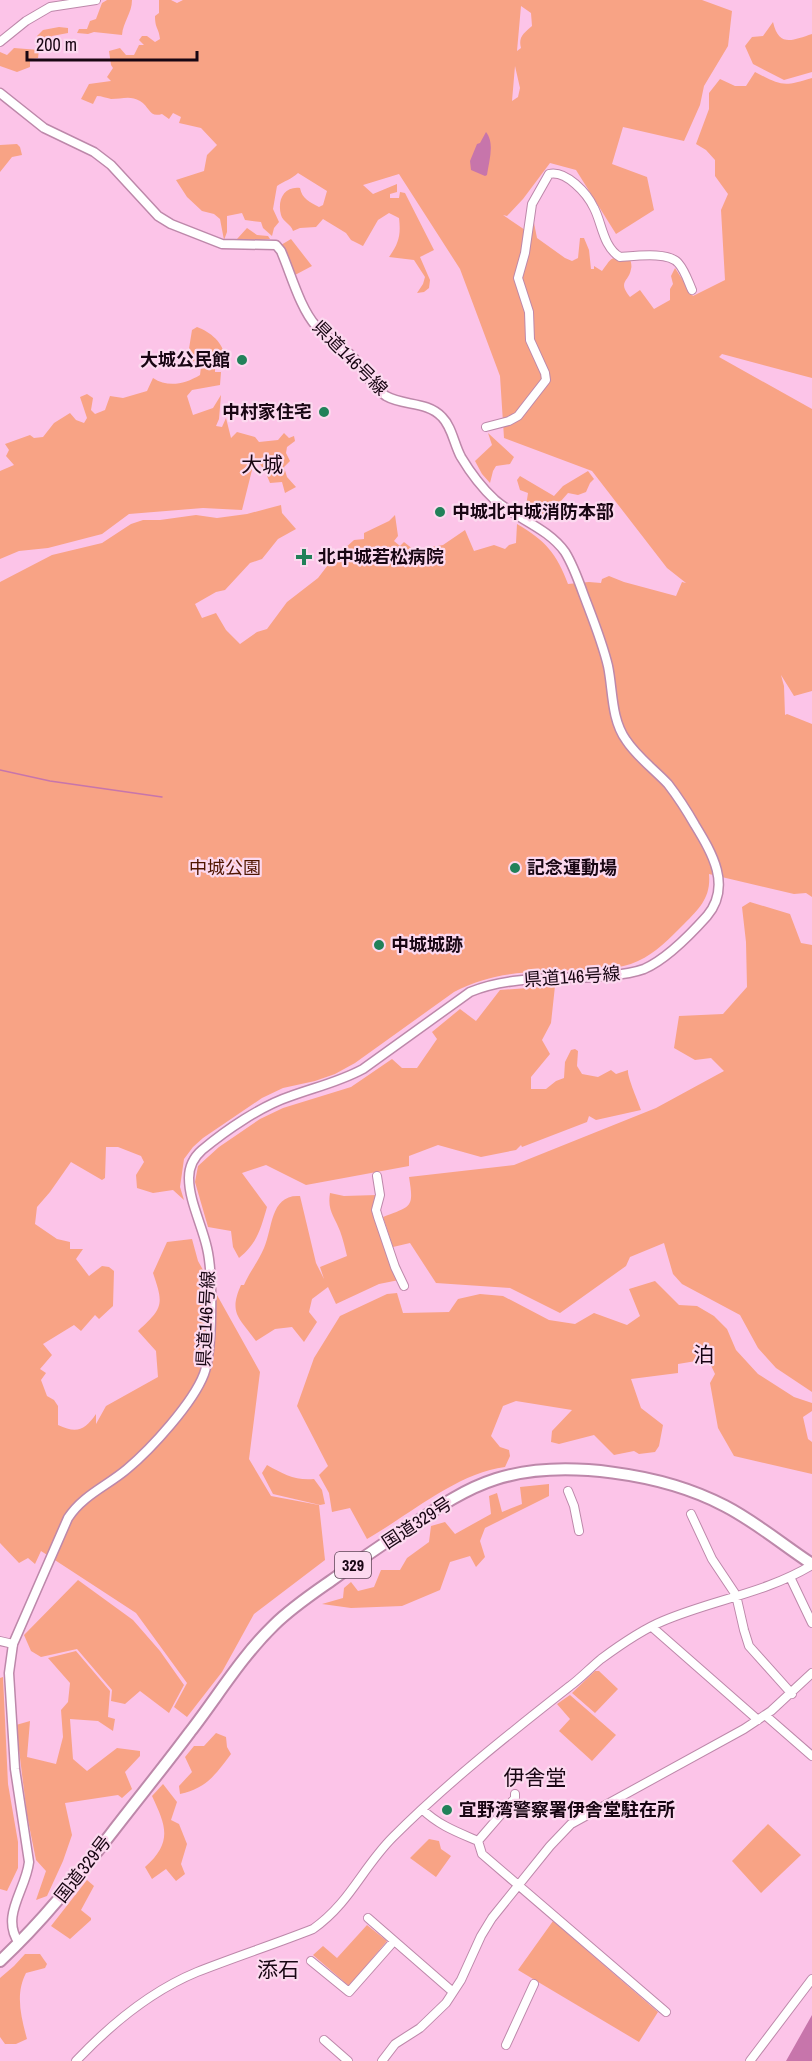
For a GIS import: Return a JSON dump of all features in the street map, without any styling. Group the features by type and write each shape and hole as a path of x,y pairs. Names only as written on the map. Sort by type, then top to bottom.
{"highway":[{"name":"国道329号","path":"0,1961 66,1893 234,1672 273,1626 291,1609 386,1542 444,1504 474,1488 494,1479 535,1471 608,1473 658,1481 687,1489 727,1507 812,1564"}],"main road":[{"name":"県道146号線","path":"0,93 44,128 94,152 111,165 154,212 167,222 216,242 276,246 281,251 310,317 321,332 350,354 377,390 384,395 426,407 440,415 460,455 492,497 511,513 548,535 561,547 573,568 601,640 621,733 638,756 666,782 678,797 711,851 720,881 716,899 706,916 675,947 650,966 623,975 511,981 488,985 470,992 363,1069 346,1078 268,1105 199,1152 190,1168 189,1177 190,1189 208,1251 210,1268 208,1355 204,1373 186,1404 151,1446 128,1469 86,1497 74,1509 13,1644 9,1673 14,1758 20,1814 29,1862 28,1873 11,1919 14,1935 19,1943"}],"street":[{"path":"0,42 26,21 50,7 96,0"},
{"path":"486,427 509,421 518,416 546,380 546,373 530,340 529,312 519,273 526,250 532,204 549,174 555,172 568,176 589,200 606,241 616,255 672,258 679,263 692,290"},
{"path":"377,1176 380,1195 376,1210 395,1267 404,1286"},
{"path":"568,1491 574,1506 579,1531"},
{"path":"691,1514 712,1559 736,1597 749,1646 792,1694"},
{"path":"81,2059 128,2013 168,1987 197,1972 313,1929 323,1922 340,1907 373,1857 422,1809 600,1660 652,1627 695,1609 790,1577 812,1564"},
{"path":"790,1577 812,1623"},
{"path":"652,1627 762,1718 812,1756"},
{"path":"0,1641 13,1644"},
{"path":"382,2061 395,2044 420,2028 446,2002 462,1980 481,1936 492,1918 550,1846 571,1824 762,1718 792,1694 812,1673"},
{"path":"478,1841 515,1798 515,1794"},
{"path":"422,1809 444,1827 478,1841"},
{"path":"478,1841 482,1854 666,2012"},
{"path":"368,1918 453,1992"},
{"path":"311,1961 349,1992 394,1941"},
{"path":"750,2061 812,1979"},
{"path":"506,2045 534,1984"},
{"path":"324,2040 348,2061"}],"green space":[{"path":"107,0 132,0 122,35 77,33 79,29 87,29 90,21 96,19 102,3"},
{"name":"中城公園","path":"159,0 171,0 177,3 183,0 702,0 732,11 728,46 704,86 700,105 684,141 623,127 612,164 647,177 654,210 616,234 576,170 550,163 523,199 507,216 503,215 528,232 530,223 534,223 537,238 572,261 578,258 580,238 584,238 589,250 591,269 594,269 594,266 602,271 613,259 630,259 630,273 624,288 630,297 640,290 654,309 670,300 670,289 673,284 671,276 675,268 693,296 725,280 721,210 728,194 715,176 715,160 706,150 696,144 709,109 709,93 720,79 735,86 746,86 755,72 783,84 812,78 812,378 722,354 719,357 812,409 812,691 794,696 781,675 784,686 785,715 812,724 812,897 806,893 794,894 709,874 706,896 699,907 662,945 638,961 609,968 515,973 469,985 454,992 355,1063 335,1074 283,1088 262,1098 193,1147 184,1159 180,1187 184,1200 173,1190 153,1193 137,1188 136,1175 144,1162 141,1156 118,1147 106,1147 105,1178 102,1180 71,1162 37,1207 35,1224 57,1239 70,1242 70,1249 83,1249 76,1259 89,1276 102,1266 114,1271 113,1306 99,1319 95,1315 81,1331 74,1325 43,1344 52,1355 40,1369 46,1373 41,1380 47,1396 58,1406 58,1425 75,1430 80,1429 88,1424 96,1414 96,1424 106,1406 158,1377 156,1351 138,1331 157,1311 159,1305 159,1292 153,1273 167,1242 192,1239 198,1261 260,1372 249,1459 271,1496 319,1505 325,1560 254,1614 222,1672 187,1717 174,1707 187,1683 136,1613 41,1551 35,1564 28,1558 19,1563 0,1543 0,582 52,555 102,543 131,524 143,520 196,515 217,518 247,514 281,505 282,513 296,529 278,539 262,559 250,563 225,590 216,592 195,604 202,618 216,613 226,630 240,644 257,632 267,629 287,602 318,578 331,561 354,540 364,539 364,533 389,521 395,515 398,536 394,541 400,546 404,542 414,550 443,545 465,530 474,551 494,545 505,549 516,543 517,524 543,542 549,549 568,584 601,583 602,579 609,576 676,596 682,582 686,583 667,568 592,471 504,438 500,376 460,269 399,174 363,185 373,194 397,184 397,192 390,194 390,198 399,198 400,192 405,193 434,250 420,257 430,280 429,288 424,292 417,293 425,277 414,260 389,257 397,243 400,229 399,218 389,213 378,220 363,246 323,219 316,227 293,231 281,215 280,204 283,195 290,189 300,188 305,198 319,207 323,205 327,191 298,173 277,186 273,209 279,222 272,236 263,228 261,222 245,220 242,213 227,216 227,232 224,240 220,219 214,214 202,211 187,197 176,180 204,171 207,155 217,145 201,128 179,123 181,117 173,113 169,119 162,114 154,114 143,103 133,98 111,99 97,96 93,104 81,99 89,84 111,81 107,77 113,68 109,51 120,48 126,55 134,55 139,45 144,45 139,40 142,36 147,36 155,42 160,39 155,16 159,13","holes":["521,6 531,13 532,26 522,36 521,48 517,51","515,66 520,88 518,97 512,101"]},
{"path":"773,22 779,36 783,39 793,40 812,34 812,72 784,80 753,64 745,46 752,37 763,36"},
{"path":"68,28 68,33 52,36 44,45 37,36 43,30"},
{"path":"14,48 39,50 38,58 30,59 30,67 17,72 0,66 0,52 7,55"},
{"path":"17,144 22,155 12,157 0,172 0,145"},
{"path":"247,228 257,235 268,236 270,239 250,241 237,239"},
{"path":"291,239 312,266 295,275 281,245"},
{"path":"197,327 208,332 217,340 223,350 224,362 187,361 192,330"},
{"path":"201,367 215,367 215,372 221,372 220,385 192,390 187,396 193,415 213,408 221,395 219,419 216,426 222,427 226,418 231,438 237,432 255,437 259,442 278,440 284,433 289,438 294,436 295,441 287,447 286,453 290,461 284,467 287,477 296,487 285,493 282,482 270,483 265,471 255,458 242,510 203,508 129,514 102,534 48,548 19,551 0,559 0,471 14,465 6,456 9,450 5,444 30,435 34,438 43,437 54,423 70,413 76,420 84,423 87,418 80,397 87,394 93,398 91,410 95,414 105,410 110,396 123,398 147,391 153,378 171,384 188,381 200,375"},
{"path":"488,433 514,457 510,464 496,466 490,483 475,461 492,445"},
{"path":"588,471 594,479 586,492 578,495 568,493 561,501 561,509 550,510 542,521 527,515 528,493 520,490 517,480 520,476 554,496 563,486"},
{"path":"750,902 790,914 801,943 812,945 812,1392 776,1368 758,1348 740,1315 682,1284 673,1274 664,1243 630,1257 626,1266 560,1313 510,1288 436,1283 410,1243 393,1247 383,1217 409,1205 411,1195 409,1177 514,1165 656,1108 724,1071 711,1058 695,1060 674,1048 679,1016 723,1014 747,987 746,942 742,907"},
{"path":"555,986 551,1023 542,1040 550,1054 531,1077 531,1089 546,1089 564,1078 565,1062 571,1050 575,1049 578,1051 577,1066 582,1074 598,1077 611,1070 616,1074 628,1070 641,1110 596,1120 589,1116 587,1122 522,1147 521,1145 516,1150 481,1157 438,1145 409,1156 409,1166 306,1185 266,1165 242,1173 267,1207 258,1235 245,1253 239,1258 233,1247 231,1231 208,1227 195,1182 198,1166 219,1147 260,1119 283,1108 351,1087 392,1059 402,1068 417,1068 437,1039 432,1032 460,1009 476,1021 500,990"},
{"path":"330,1193 344,1196 377,1195 372,1213 399,1280 379,1284 336,1304 328,1287 312,1299 309,1312 317,1322 304,1342 292,1327 275,1329 256,1341 238,1315 237,1295 264,1248 274,1214 283,1200 300,1196 316,1263 324,1279 320,1267 347,1256 331,1209"},
{"path":"655,1281 679,1305 697,1306 714,1316 727,1329 736,1350 758,1374 794,1397 812,1403 812,1411 803,1417 808,1439 812,1442 812,1474 734,1456 718,1428 710,1383 715,1374 708,1359 678,1364 678,1373 631,1379 641,1408 663,1425 659,1446 655,1452 639,1454 634,1451 614,1455 594,1435 559,1444 551,1442 552,1431 572,1410 516,1401 503,1406 491,1436 500,1447 509,1450 510,1456 505,1467 469,1477 451,1486 367,1539 350,1508 332,1512 329,1493 319,1475 328,1466 297,1406 314,1358 340,1316 387,1294 397,1293 403,1313 449,1312 458,1299 480,1294 503,1296 549,1320 575,1324 594,1313 627,1325 640,1316 629,1289"},
{"path":"267,1465 295,1478 314,1479 322,1490 325,1504 320,1505 273,1494 262,1473"},
{"path":"549,1484 549,1496 485,1528 480,1541 485,1557 476,1567 470,1556 450,1562 440,1590 402,1606 351,1608 322,1604 343,1598 344,1588 351,1582 358,1591 374,1587 381,1570 400,1570 407,1558 429,1542 431,1526 445,1522 455,1534 491,1514 489,1496 497,1493 502,1512 522,1504 520,1487"},
{"path":"78,1580 133,1620 160,1651 184,1685 169,1713 140,1691 125,1704 111,1701 112,1690 77,1649 41,1657 31,1651 24,1635"},
{"path":"76,1651 110,1691 108,1717 115,1719 113,1731 98,1721 70,1719 73,1759 87,1771 117,1748 140,1751 140,1756 125,1772 132,1789 122,1798 118,1795 65,1803 72,1835 47,1896 36,1900 46,1871 36,1860 27,1815 16,1725 30,1721 27,1757 56,1764 63,1737 61,1710 68,1702 70,1683 48,1658"},
{"path":"595,1671 599,1671 618,1689 595,1713 572,1693"},
{"path":"3,1677 8,1784 18,1842 18,1868 7,1891 0,1889 0,1678"},
{"path":"570,1695 616,1735 592,1761 559,1731 570,1719 557,1704"},
{"path":"216,1733 226,1737 227,1747 231,1754 204,1784 180,1794 179,1786 192,1772 185,1757 194,1746 204,1746"},
{"path":"163,1784 177,1802 171,1820 179,1824 187,1844 181,1864 185,1874 176,1881 166,1869 152,1879 145,1867 160,1850 163,1841 161,1816 152,1796"},
{"path":"768,1824 801,1855 761,1893 732,1861"},
{"path":"429,1839 439,1841 441,1849 451,1856 436,1877 410,1858"},
{"path":"87,1880 94,1886 81,1910 91,1920 70,1939 51,1926"},
{"path":"553,1921 658,2012 639,2042 518,1970"},
{"path":"367,1925 387,1941 349,1986 313,1955 323,1946 337,1958"},
{"path":"25,1954 40,1954 47,1964 45,1968 26,1973 23,1981 20,2006 27,2039 16,2044 5,2044 0,2037 0,1978"}],"shaded area":[{"path":"486,132 491,147 485,176 471,170 470,161 477,144"},
{"path":"812,2015 812,2061 786,2061"}],"waterway":[{"path":"0,770 50,781 162,797"}],"place":[{"name":"大城公民館","path":"242,360"},
{"name":"中村家住宅","path":"324,412"},
{"name":"中城北中城消防本部","path":"440,512"},
{"name":"北中城若松病院","path":"304,557"},
{"name":"記念運動場","path":"515,868"},
{"name":"中城城跡","path":"379,945"},
{"name":"宜野湾警察署伊舎堂駐在所","path":"447,1810"}],"district":[{"name":"大城","path":"262,465"},
{"name":"泊","path":"704,1355"},
{"name":"伊舎堂","path":"535,1778"},
{"name":"添石","path":"278,1970"}]}
